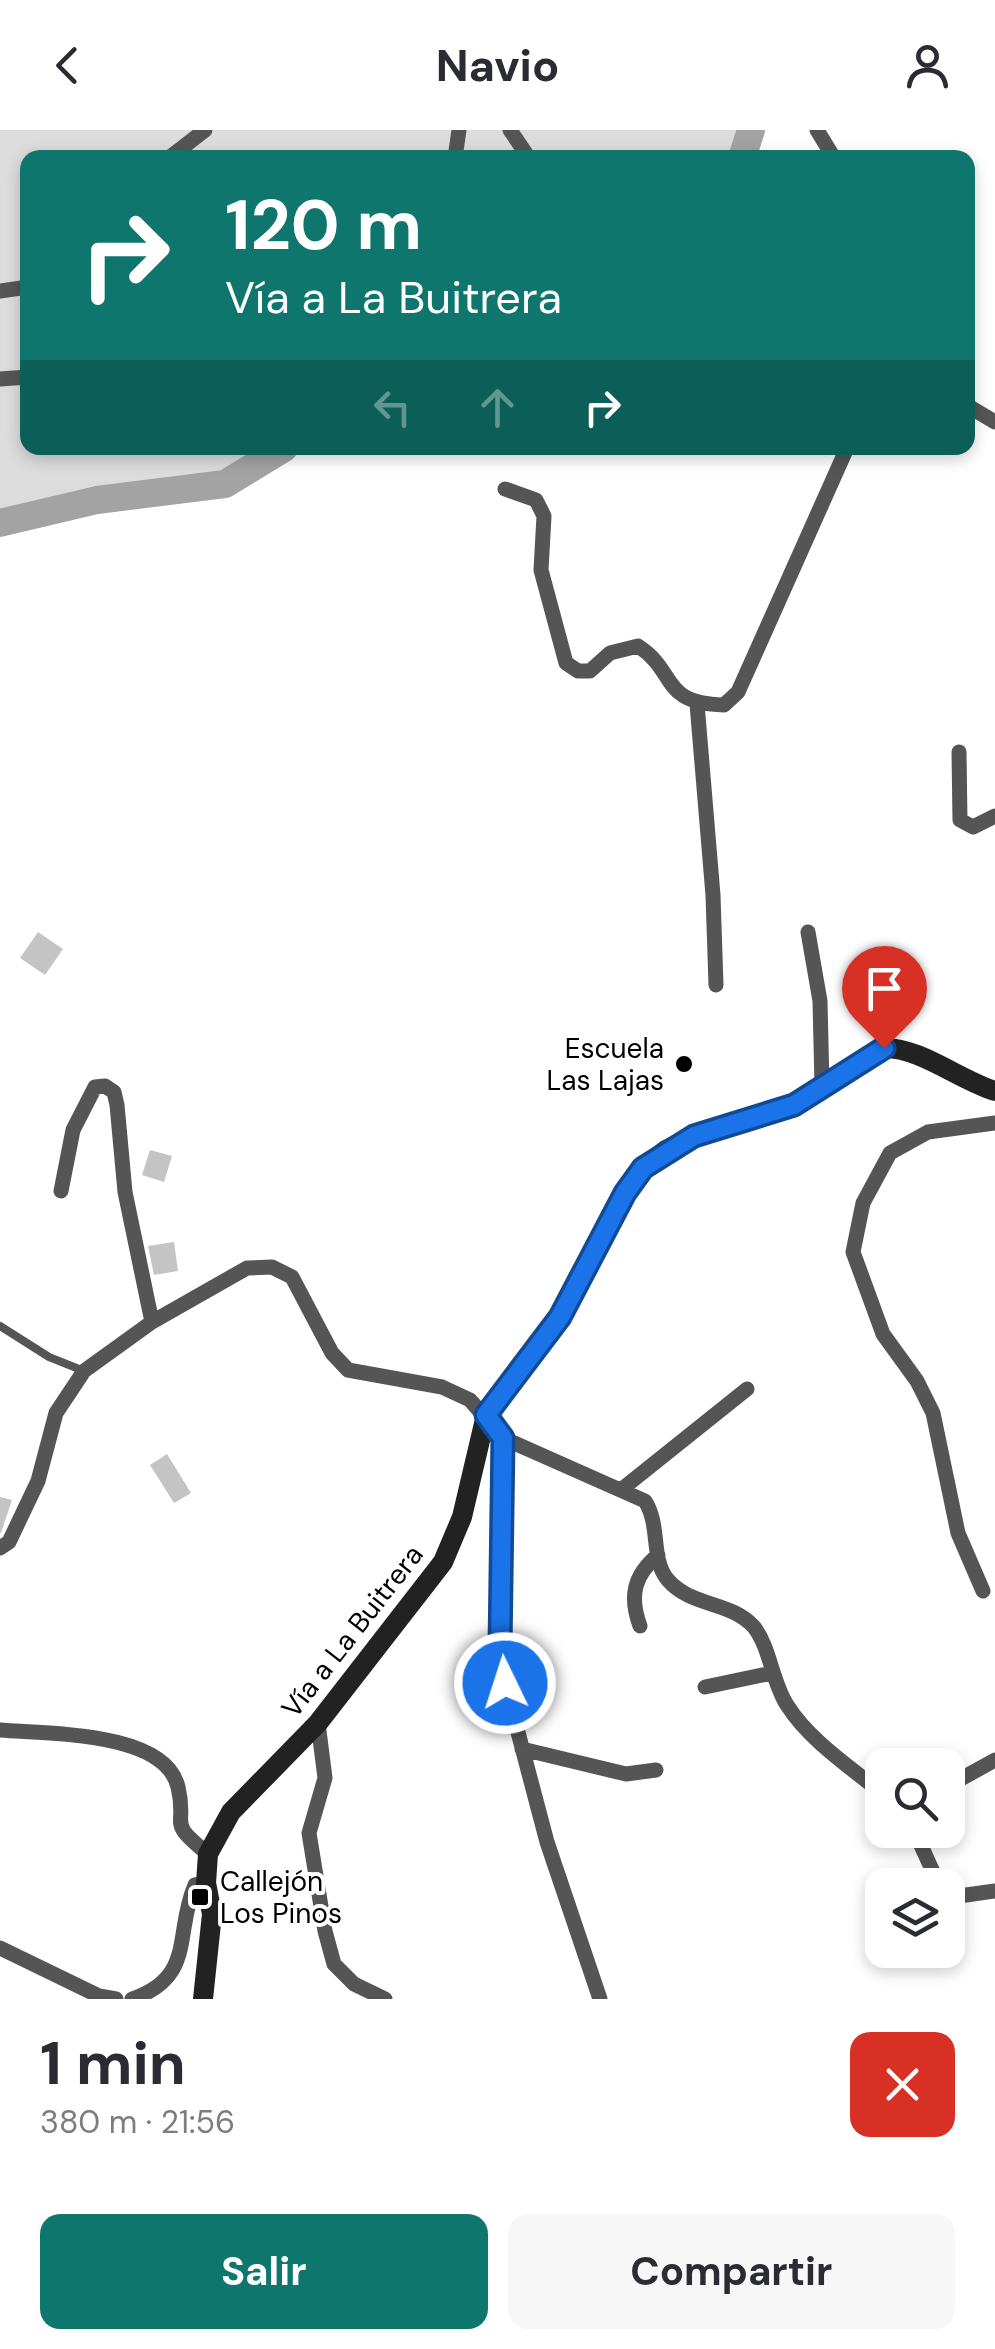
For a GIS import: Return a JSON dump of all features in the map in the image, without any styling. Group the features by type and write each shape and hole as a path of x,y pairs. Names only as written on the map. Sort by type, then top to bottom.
{"street":[{"path":"179,150 204,130"},
{"path":"506,489 536,500 544,516 541,570 566,663 578,671 590,670 610,653 638,646 651,654 665,682 697,704 724,705 738,692 840,455"},
{"path":"697,704 714,894 716,984"},
{"path":"959,752 960,820 973,827 995,816"},
{"path":"808,932 820,1001 822,1086"},
{"name":"Vía a La Buitrera","path":"203,1999 212,1914 206,1883 208,1854 231,1812 318,1723 451,1548 486,1415 560,1317 625,1193 643,1168 694,1136 763,1118 868,1055 900,1048 964,1082 995,1091"},
{"path":"61,1191 73,1130 95,1087 105,1086 114,1092 118,1105 125,1192 152,1322"},
{"path":"984,1590 958,1532 933,1414 917,1381 883,1334 853,1252 863,1204 890,1153 928,1132 995,1123"},
{"path":"0,1548 8,1542 38,1481 56,1414 84,1370 152,1322 247,1268 272,1267 292,1277 332,1353 348,1370 442,1387 470,1400 503,1438 644,1501 656,1518 664,1577 685,1596 733,1612 755,1628 787,1706 865,1778"},
{"path":"622,1489 746,1390"},
{"path":"503,1438 500,1648 546,1842 578,1925 600,1999"},
{"path":"640,1626 634,1587 638,1574 658,1555"},
{"path":"705,1687 772,1674"},
{"path":"318,1723 326,1778 310,1833 325,1931 334,1964 354,1984 385,1999"},
{"path":"0,1730 122,1743 150,1752 170,1770 179,1789 182,1833 208,1854"},
{"path":"522,1749 626,1774 656,1770"},
{"path":"965,1777 995,1760"},
{"path":"132,1999 154,1992 176,1968 188,1902 195,1885 206,1883"},
{"path":"965,1895 995,1891"},
{"path":"0,1948 99,1996 116,1999"}],"lane":[{"path":"0,1326 49,1357 84,1370"}],"shaded area":[{"path":"0,130 751,130 745,150 20,150 20,455 273,455 225,484 97,500 0,523"}],"building":[{"path":"38,932 63,949 45,975 20,958"},
{"path":"150,1150 172,1156 164,1182 142,1175"},
{"path":"174,1242 178,1271 154,1275 148,1246"},
{"path":"167,1454 191,1493 174,1503 150,1465"},
{"path":"0,1497 12,1500 1,1533 0,1533"}],"waterway":[{"path":"745,150 751,130"},
{"path":"0,523 97,500 225,484 273,455"}],"place":[{"name":"Escuela Las Lajas","path":"684,1064"},
{"name":"Callejón Los Pinos","path":"200,1897"}],"route":[{"path":"505,1683 500,1648 504,1588 503,1438 486,1415 560,1317 625,1193 643,1168 666,1150 694,1136 763,1118 794,1105 884,1048"}]}
